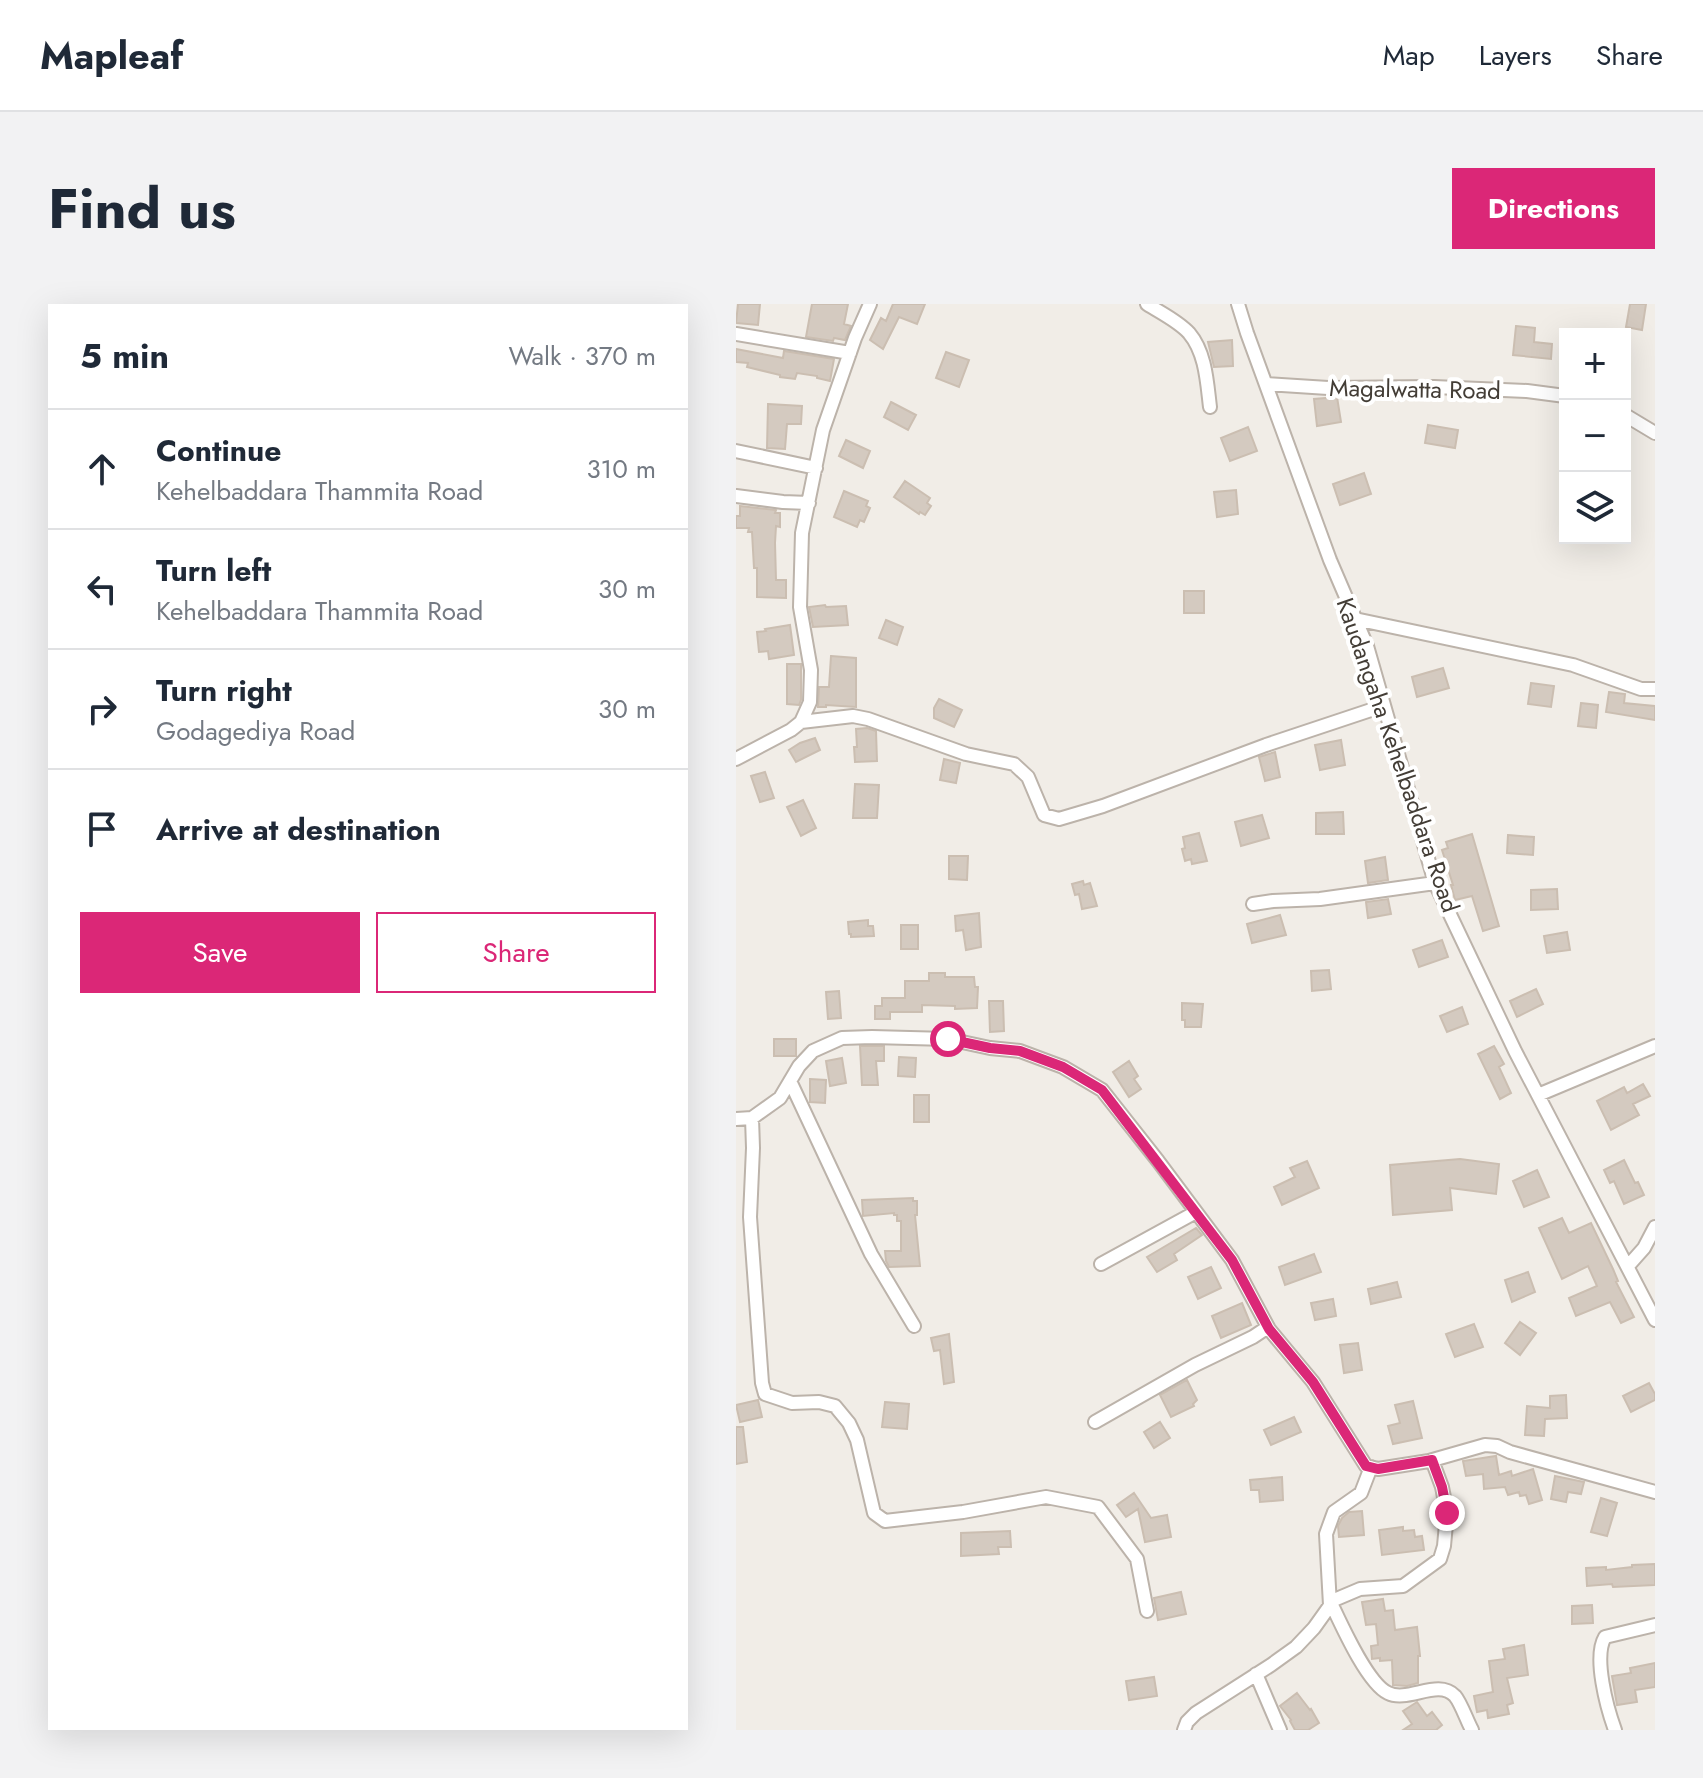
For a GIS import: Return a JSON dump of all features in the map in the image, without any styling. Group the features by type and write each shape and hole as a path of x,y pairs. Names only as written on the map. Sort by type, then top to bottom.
{"street":[{"path":"736,759 791,730 801,722 810,702 811,670 800,607 802,533 823,430 870,304"},
{"path":"1147,304 1190,334 1202,356 1210,407"},
{"name":"Kaudangaha Kehelbaddara Road","path":"1238,304 1330,560 1367,646 1435,883 1515,1051 1655,1320"},
{"path":"736,334 850,353"},
{"name":"Magalwatta Road","path":"1266,384 1328,388 1434,387 1559,395"},
{"path":"1631,419 1655,433"},
{"path":"736,451 816,468"},
{"path":"736,496 809,503"},
{"path":"1355,619 1573,665 1641,689 1655,689"},
{"path":"801,722 853,716 966,754 1014,764 1028,777 1044,815 1059,819 1383,706"},
{"path":"1253,904 1320,899 1435,883"},
{"path":"736,1119 752,1118 780,1098 799,1066 813,1051 842,1038 948,1039 1020,1051 1063,1067 1102,1090 1196,1212 1232,1260 1268,1327 1313,1382 1366,1466 1378,1469 1432,1460 1485,1445 1497,1446 1655,1492"},
{"path":"1538,1095 1655,1046"},
{"path":"790,1081 871,1254 914,1326"},
{"path":"752,1118 750,1217 765,1394 792,1403 819,1402 835,1406 849,1423 857,1440 874,1513 885,1521 963,1512 1046,1497 1098,1507 1137,1559 1147,1611"},
{"path":"1101,1264 1196,1212"},
{"path":"1628,1266 1644,1248 1655,1227"},
{"path":"1095,1422 1268,1327"},
{"path":"1184,1730 1196,1713 1296,1647 1334,1600 1360,1589 1403,1586 1440,1559 1447,1513 1432,1460"},
{"path":"1371,1467 1361,1493 1334,1512 1326,1534 1331,1604 1373,1679 1389,1694 1410,1695 1443,1689 1454,1696 1472,1730"},
{"path":"1615,1730 1607,1710 1601,1644 1605,1637 1655,1625"},
{"path":"1256,1674 1280,1730"}],"building":[{"path":"738,304 760,304 758,325 736,323"},
{"path":"812,304 848,304 844,324 851,326 845,340 806,337"},
{"path":"893,304 925,304 917,324 899,317 883,349 870,340 881,318 886,321"},
{"path":"1630,304 1646,304 1642,330 1626,327"},
{"path":"1516,326 1535,328 1534,342 1552,344 1551,359 1513,355"},
{"path":"1232,340 1233,366 1214,367 1208,342"},
{"path":"736,349 783,358 784,351 834,359 830,381 797,373 795,379 780,377 747,367 748,363 736,362"},
{"path":"946,352 969,360 959,387 936,378"},
{"path":"1337,397 1341,422 1317,426 1314,399"},
{"path":"891,402 916,415 908,430 884,417"},
{"path":"768,404 802,406 801,424 787,424 785,449 767,448"},
{"path":"1428,425 1458,430 1455,448 1425,443"},
{"path":"1248,427 1257,451 1230,461 1221,438"},
{"path":"846,440 870,451 863,468 839,456"},
{"path":"1364,473 1371,494 1340,505 1333,484"},
{"path":"905,481 930,498 927,503 931,506 925,515 894,497"},
{"path":"1236,490 1238,514 1217,517 1214,492"},
{"path":"844,491 868,501 866,506 870,508 864,522 860,520 857,527 834,517"},
{"path":"740,506 780,513 780,527 776,526 776,580 786,580 786,598 757,597 752,532 748,532 749,528 736,528"},
{"path":"1184,591 1204,591 1204,613 1184,613"},
{"path":"846,606 848,625 813,627 809,607"},
{"path":"886,620 903,627 897,645 879,638"},
{"path":"790,625 794,655 769,659 768,651 759,652 757,632"},
{"path":"831,656 856,658 856,707 818,707 819,687 829,687"},
{"path":"787,664 801,664 799,705 787,704"},
{"path":"1443,668 1449,688 1417,697 1412,677"},
{"path":"1531,683 1554,686 1551,707 1528,704"},
{"path":"1609,692 1625,694 1624,703 1655,706 1655,720 1606,712"},
{"path":"939,699 962,710 954,727 934,718 934,708"},
{"path":"1581,703 1598,705 1596,728 1578,726"},
{"path":"856,729 876,731 877,761 855,762"},
{"path":"815,738 820,750 796,762 789,750"},
{"path":"1341,740 1345,765 1320,770 1315,745"},
{"path":"1275,752 1280,777 1265,781 1259,757"},
{"path":"944,759 960,763 956,783 940,780"},
{"path":"765,772 774,798 760,802 751,776"},
{"path":"855,784 879,785 877,818 853,818"},
{"path":"803,800 816,828 801,836 787,807"},
{"path":"1343,812 1344,834 1316,834 1316,813"},
{"path":"1262,815 1269,838 1241,846 1235,822"},
{"path":"1199,833 1207,861 1192,864 1191,859 1185,861 1183,837"},
{"path":"1472,834 1499,926 1483,931 1472,896 1455,900 1442,850 1448,848 1446,842"},
{"path":"1508,835 1534,837 1533,855 1507,853"},
{"path":"949,856 968,856 967,880 949,879"},
{"path":"1385,857 1388,880 1368,883 1365,861"},
{"path":"1083,881 1084,885 1090,883 1097,906 1082,909 1079,894 1075,895 1072,884"},
{"path":"1557,889 1558,909 1531,910 1531,890"},
{"path":"1388,899 1391,914 1368,918 1366,902"},
{"path":"979,913 981,947 966,950 963,930 956,931 955,916"},
{"path":"1280,915 1286,935 1252,943 1247,924"},
{"path":"868,920 868,926 873,926 874,936 851,937 848,922"},
{"path":"901,925 918,925 918,949 901,949"},
{"path":"1567,932 1570,950 1547,953 1544,936"},
{"path":"1442,940 1448,957 1419,967 1413,950"},
{"path":"1329,970 1331,989 1312,991 1311,971"},
{"path":"929,973 945,973 945,977 974,977 975,987 978,987 977,1008 922,1005 922,1012 890,1012 890,1019 875,1019 875,1006 882,1006 882,998 905,998 905,981 929,981"},
{"path":"1536,989 1543,1004 1517,1017 1510,1001"},
{"path":"839,991 841,1018 828,1019 826,992"},
{"path":"989,1001 1003,1001 1004,1031 990,1032"},
{"path":"1182,1003 1203,1004 1201,1027 1185,1027"},
{"path":"1462,1007 1468,1024 1447,1032 1440,1016"},
{"path":"774,1039 796,1039 796,1056 774,1056"},
{"path":"860,1046 884,1046 884,1061 876,1061 878,1085 862,1085"},
{"path":"1494,1046 1504,1064 1499,1067 1511,1093 1500,1099 1478,1054"},
{"path":"899,1057 916,1058 915,1077 898,1076"},
{"path":"842,1058 846,1083 830,1086 826,1061"},
{"path":"1129,1061 1138,1076 1134,1079 1141,1089 1129,1097 1113,1072"},
{"path":"810,1079 826,1080 825,1103 810,1102"},
{"path":"1643,1084 1650,1096 1633,1104 1639,1115 1611,1130 1597,1101 1624,1087 1627,1093"},
{"path":"914,1095 929,1095 929,1122 914,1122"},
{"path":"1460,1159 1499,1164 1496,1194 1450,1188 1452,1210 1393,1215 1390,1165"},
{"path":"1624,1160 1644,1195 1624,1204 1614,1181 1610,1183 1604,1170"},
{"path":"1307,1161 1319,1188 1282,1205 1274,1187 1295,1177 1290,1168"},
{"path":"1537,1170 1549,1197 1524,1207 1513,1181"},
{"path":"913,1198 917,1201 915,1215 920,1266 889,1267 885,1251 901,1251 901,1221 897,1221 894,1213 863,1216 862,1200"},
{"path":"1562,1218 1569,1233 1591,1223 1634,1317 1621,1323 1610,1302 1576,1316 1569,1298 1597,1286 1588,1266 1562,1279 1539,1228"},
{"path":"1196,1228 1202,1235 1174,1254 1177,1260 1157,1272 1147,1257"},
{"path":"1314,1254 1321,1272 1285,1285 1279,1267"},
{"path":"1211,1267 1221,1288 1198,1299 1188,1277"},
{"path":"1528,1272 1535,1292 1512,1302 1505,1280"},
{"path":"1397,1282 1401,1297 1371,1304 1368,1289"},
{"path":"1333,1299 1336,1316 1315,1320 1311,1303"},
{"path":"1242,1303 1251,1325 1221,1338 1212,1316"},
{"path":"1520,1322 1536,1333 1520,1355 1505,1343"},
{"path":"1474,1324 1483,1347 1455,1357 1446,1334"},
{"path":"949,1334 954,1382 944,1384 940,1350 934,1351 931,1338"},
{"path":"1358,1343 1362,1370 1344,1373 1340,1345"},
{"path":"1187,1380 1197,1400 1194,1406 1171,1417 1160,1395"},
{"path":"1649,1383 1655,1400 1631,1412 1623,1396"},
{"path":"1566,1395 1567,1418 1545,1419 1544,1436 1525,1435 1527,1406 1550,1408 1550,1396"},
{"path":"758,1400 762,1417 740,1422 736,1405"},
{"path":"1413,1401 1422,1438 1393,1444 1388,1426 1400,1423 1395,1405"},
{"path":"885,1402 909,1404 907,1429 882,1427"},
{"path":"1294,1417 1301,1432 1271,1445 1264,1430"},
{"path":"1160,1422 1170,1438 1154,1448 1144,1432"},
{"path":"736,1427 743,1427 747,1462 736,1464"},
{"path":"1496,1456 1499,1475 1511,1471 1512,1476 1533,1469 1542,1500 1529,1504 1526,1495 1520,1496 1519,1492 1508,1495 1505,1487 1484,1489 1483,1474 1466,1476 1463,1461"},
{"path":"1555,1476 1584,1482 1581,1494 1568,1492 1566,1502 1551,1499"},
{"path":"1282,1477 1283,1500 1260,1502 1259,1490 1251,1490 1250,1480"},
{"path":"1134,1493 1151,1518 1167,1515 1171,1537 1145,1542 1138,1509 1126,1517 1117,1505"},
{"path":"1601,1498 1617,1503 1607,1536 1591,1532"},
{"path":"1362,1511 1364,1535 1339,1537 1338,1526 1342,1518 1349,1512"},
{"path":"1403,1527 1403,1531 1414,1530 1415,1537 1422,1536 1424,1550 1382,1555 1379,1530"},
{"path":"1010,1531 1011,1547 998,1547 999,1554 961,1556 961,1533"},
{"path":"1655,1564 1655,1585 1587,1586 1586,1568 1606,1567 1606,1570"},
{"path":"1181,1592 1186,1614 1158,1620 1154,1598"},
{"path":"1383,1599 1385,1611 1393,1610 1395,1630 1417,1627 1420,1656 1418,1683 1393,1685 1392,1660 1372,1659 1371,1646 1378,1645 1376,1624 1366,1625 1362,1602"},
{"path":"1592,1605 1593,1623 1572,1624 1572,1606"},
{"path":"1524,1645 1528,1675 1507,1678 1513,1703 1507,1705 1509,1714 1488,1718 1487,1710 1477,1712 1474,1696 1493,1692 1489,1661 1505,1659 1503,1649"},
{"path":"1655,1663 1655,1687 1635,1690 1637,1702 1617,1705 1612,1676 1631,1673 1630,1668"},
{"path":"1154,1677 1157,1696 1129,1700 1126,1681"},
{"path":"1297,1693 1319,1723 1308,1730 1295,1730 1280,1706"},
{"path":"1417,1702 1427,1716 1432,1712 1442,1725 1436,1730 1403,1730 1412,1724 1403,1711"}],"route":[{"path":"948,1039 1020,1051 1063,1067 1102,1090 1232,1260 1269,1329 1313,1382 1366,1466 1378,1469 1432,1460 1447,1513"}]}
